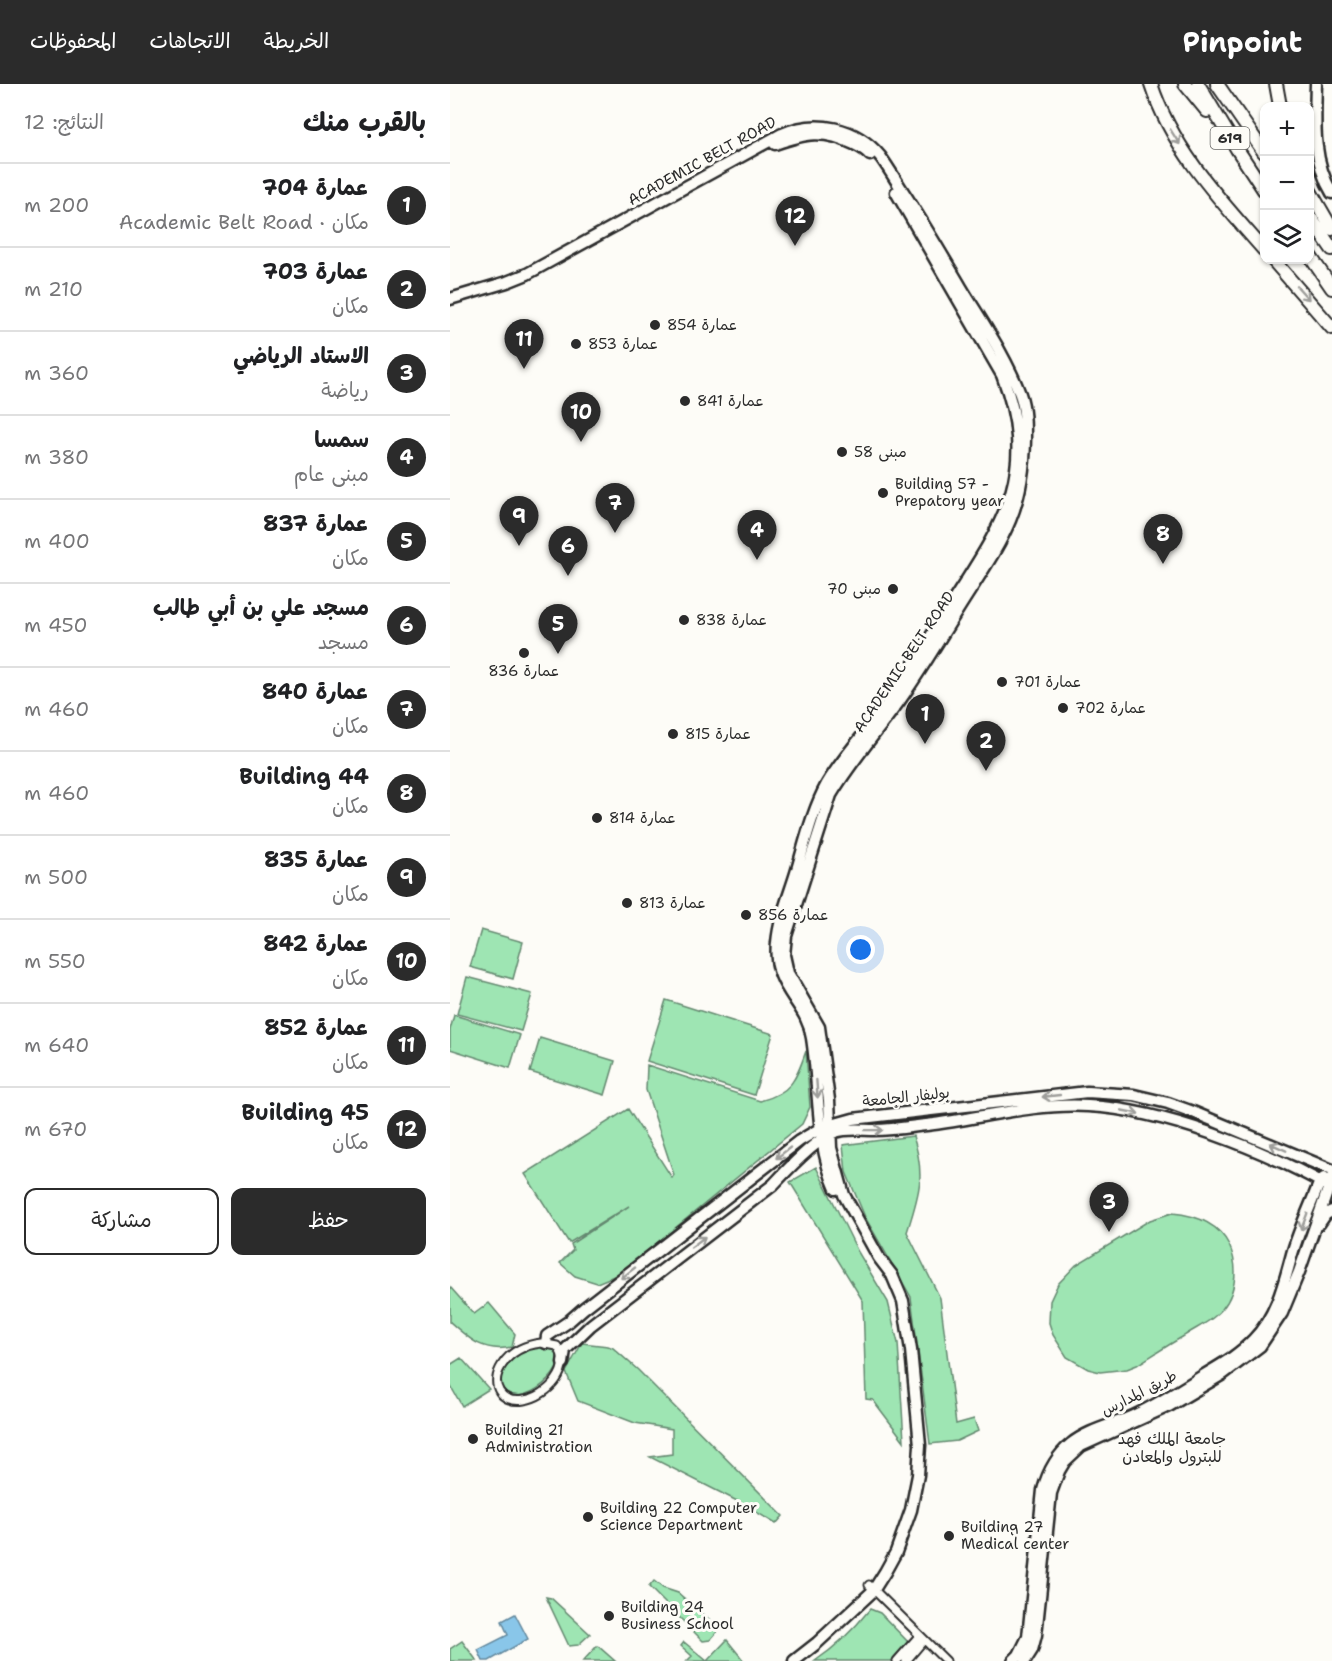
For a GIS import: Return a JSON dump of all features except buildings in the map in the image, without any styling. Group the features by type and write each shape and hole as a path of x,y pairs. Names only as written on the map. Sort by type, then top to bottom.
{"highway":[{"path":"1151,84 1171,131 1193,165 1260,245"},
{"path":"1185,84 1237,149"},
{"name":"619","path":"1198,84 1260,184"},
{"name":"619","path":"1217,84 1260,146"},
{"path":"1276,84 1279,102"},
{"path":"1314,198 1332,229"},
{"path":"1314,223 1332,249"},
{"path":"1314,262 1332,288"},
{"path":"1277,264 1332,327"}],"street":[{"path":"1316,84 1315,135 1318,159 1332,193"},
{"name":"ACADEMIC BELT ROAD","path":"450,298 527,274 782,134 803,127 829,127 859,138 885,163 921,218 1003,358 1020,395 1024,412 1025,466 1014,514 997,548 902,697 843,774 831,795 789,924 784,945 785,964 819,1027 829,1100 826,1132"},
{"name":"ACADEMIC BELT ROAD","path":"450,303 521,283 772,145 803,134 823,133 843,139 866,151 886,175 1002,375 1012,402 1017,436 1015,477 1006,512 989,545 897,689 838,768 824,791 814,813 778,930 777,964 781,979 805,1017 812,1034 826,1132 844,1195 874,1250 891,1275 903,1301 917,1406 920,1460 912,1510 896,1552 871,1588 818,1643 794,1661"},
{"path":"1087,1106 1088,1092"},
{"name":"بوليفار الجامعة","path":"546,1342 547,1336 799,1141 826,1132 853,1119 1088,1092 1134,1095 1168,1103 1247,1133 1332,1171"},
{"name":"بوليفار الجامعة","path":"563,1363 565,1350 580,1335 773,1185 826,1132 878,1130 935,1124 1023,1109 1087,1106 1116,1109 1185,1125 1328,1183"},
{"path":"1025,1661 1032,1650 1036,1635 1053,1482 1065,1461 1081,1446 1169,1407 1223,1374 1260,1346 1282,1313 1314,1231 1332,1171"},
{"name":"طريق المدارس","path":"1013,1661 1019,1655 1028,1637 1043,1490 1046,1478 1056,1459 1073,1442 1166,1399 1234,1357 1252,1341 1267,1322 1276,1304 1289,1269 1292,1252 1328,1183"},
{"path":"1314,1231 1326,1214 1332,1211"},
{"path":"655,1252 663,1250 669,1254 670,1261 667,1266"},
{"path":"546,1342 557,1346 562,1353 563,1363 557,1379 537,1395 524,1400 504,1397 497,1388 498,1373 510,1355 531,1344 546,1342"},
{"path":"871,1588 946,1661"},
{"name":"ACADEMIC BELT ROAD","path":"784,1661 822,1635 871,1588"},
{"path":"897,1661 922,1638"},
{"path":"906,1661 922,1638"}],"green space":[{"path":"481,930 523,942 513,979 470,967"},
{"path":"467,977 532,994 521,1031 457,1014"},
{"path":"666,1000 773,1034 754,1095 647,1061"},
{"path":"454,1015 520,1035 510,1068 450,1049 450,1030"},
{"path":"540,1038 615,1061 605,1095 530,1072"},
{"path":"806,1051 810,1107 802,1124 619,1274 597,1283 575,1276 560,1263 573,1250 571,1244 629,1206 569,1243 525,1174 628,1109 672,1178 674,1175 646,1090 647,1065 760,1101 779,1094 791,1084"},
{"path":"913,1136 920,1174 915,1207 907,1232 940,1298 956,1424 974,1419 978,1431 957,1441 930,1444 911,1297 865,1217 846,1172 843,1145"},
{"path":"816,1167 858,1252 888,1302 898,1343 904,1441 873,1400 866,1399 863,1301 790,1182"},
{"path":"1172,1213 1197,1218 1212,1226 1224,1237 1232,1254 1235,1274 1228,1301 1215,1316 1204,1324 1127,1369 1100,1372 1088,1369 1067,1357 1053,1335 1049,1323 1050,1301 1058,1284 1076,1265 1150,1220"},
{"path":"450,1287 474,1314 489,1303 515,1334 512,1347 493,1348 478,1344 450,1322"},
{"path":"582,1343 613,1348 638,1370 783,1516 776,1524 743,1504 650,1457 672,1454 672,1429 635,1423 578,1401 566,1372"},
{"path":"539,1345 553,1348 559,1355 558,1364 552,1375 532,1392 520,1395 509,1393 500,1384 504,1369 512,1358"},
{"path":"461,1358 489,1389 462,1406 450,1385 450,1365"},
{"path":"654,1581 663,1588 678,1593 716,1626 717,1632 710,1640 703,1641 649,1587"},
{"path":"546,1597 551,1598 590,1634 578,1645 569,1646"},
{"path":"870,1609 880,1613 910,1644 894,1661 815,1661 845,1637"},
{"path":"727,1640 744,1661 707,1661"},
{"path":"462,1641 477,1661 450,1661 450,1649"},
{"path":"684,1642 707,1661 687,1661 692,1656 681,1646"},
{"path":"597,1646 599,1647 615,1661 583,1661"}],"water":[{"path":"515,1614 528,1639 489,1661 483,1661 478,1650 508,1635 502,1621"}],"place":[{"name":"Building 45","path":"795,246"},
{"name":"عمارة 854","path":"655,325"},
{"name":"عمارة 853","path":"576,344"},
{"name":"عمارة 852","path":"524,369"},
{"name":"عمارة 841","path":"685,401"},
{"name":"عمارة 842","path":"581,442"},
{"name":"مبنى 58","path":"842,452"},
{"name":"Building 57 - Prepatory year","path":"883,493"},
{"name":"عمارة 840","path":"615,533"},
{"name":"عمارة 835","path":"519,546"},
{"name":"سمسا","path":"757,560"},
{"name":"Building 44","path":"1163,564"},
{"name":"مسجد علي بن أبي طالب","path":"568,576"},
{"name":"مبنى 70","path":"893,589"},
{"name":"عمارة 838","path":"684,620"},
{"name":"عمارة 836","path":"524,653"},
{"name":"عمارة 837","path":"558,654"},
{"name":"عمارة 701","path":"1002,682"},
{"name":"عمارة 702","path":"1063,708"},
{"name":"عمارة 815","path":"673,734"},
{"name":"عمارة 704","path":"925,744"},
{"name":"عمارة 703","path":"986,771"},
{"name":"عمارة 814","path":"597,818"},
{"name":"عمارة 813","path":"627,903"},
{"name":"عمارة 856","path":"746,915"},
{"name":"الاستاد الرياضي","path":"1109,1232"},
{"name":"Building 21 Administration","path":"473,1439"},
{"name":"Building 22 Computer Science Department","path":"588,1517"},
{"name":"Building 27 Medical center","path":"949,1536"},
{"name":"Building 24 Business School","path":"609,1616"}],"district":[{"name":"جامعة الملك فهد للبترول والمعادن","path":"1172,1447"}]}
